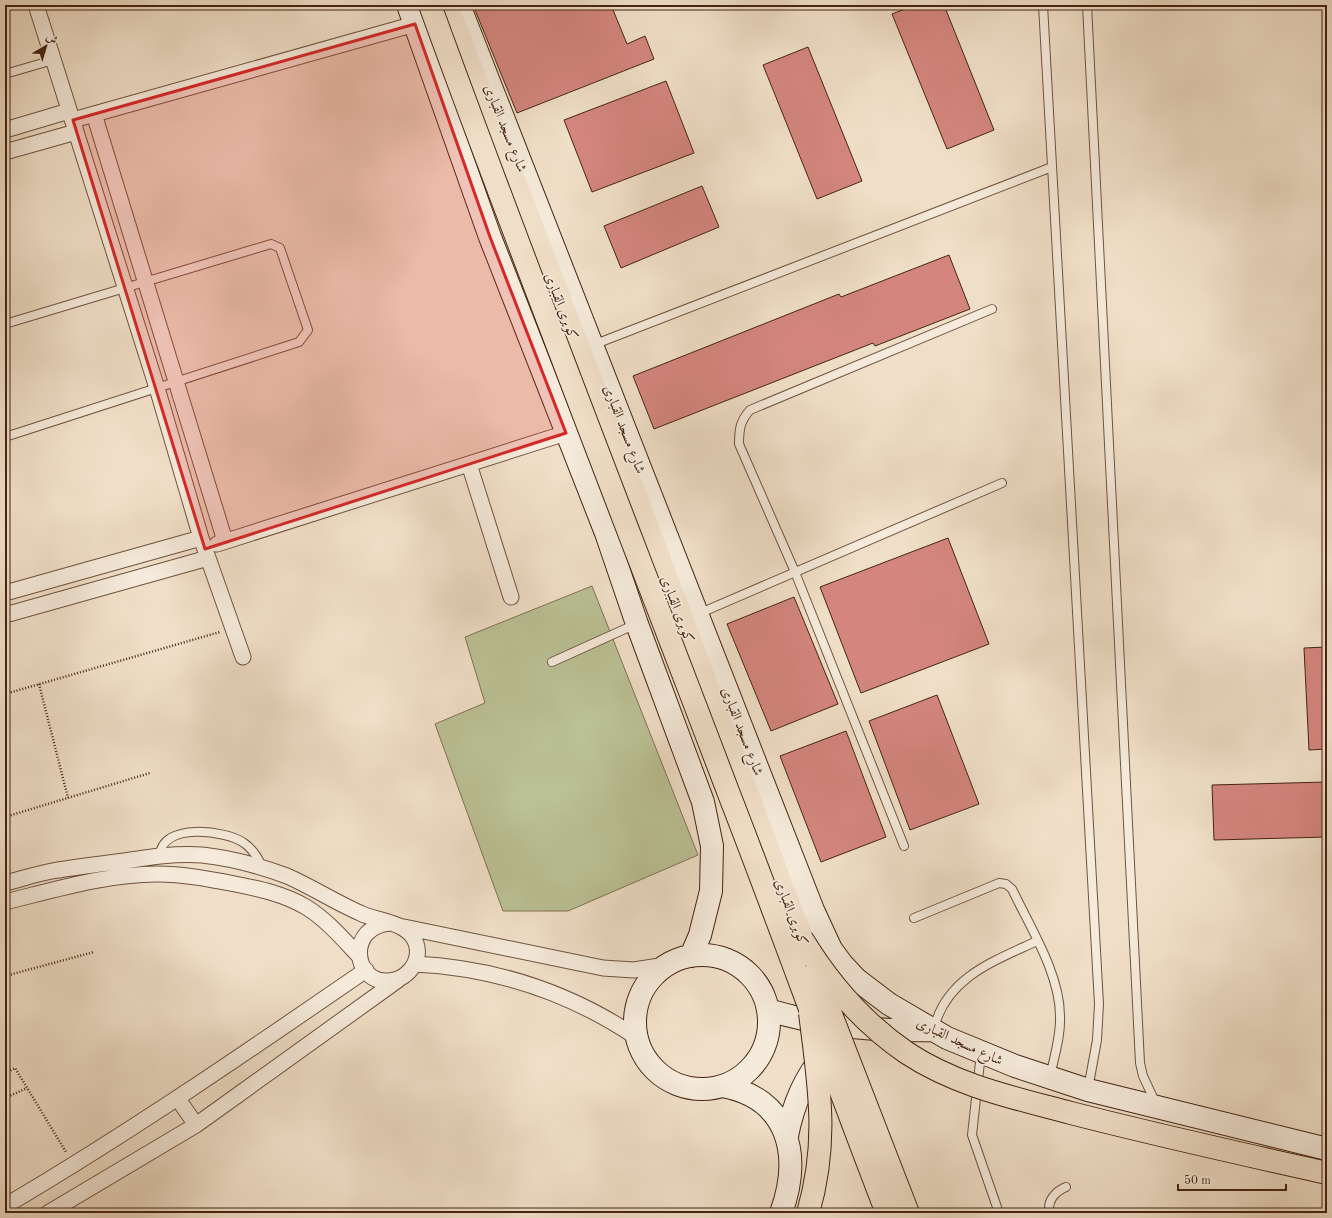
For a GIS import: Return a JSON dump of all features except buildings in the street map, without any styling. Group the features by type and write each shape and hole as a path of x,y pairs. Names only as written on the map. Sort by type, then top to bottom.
{"main road":[{"name":"كوبرى القبارى","path":"430,5 572,389 728,789 810,1013 887,1213"},
{"name":"كوبرى القبارى","path":"446,5 642,512 802,939 908,1213"},
{"path":"802,939 818,966 837,991 864,1020 908,1054 935,1070 964,1083 994,1093 1122,1126 1327,1173"},
{"path":"808,1213 818,1172 822,1124 810,1013"}],"street":[{"path":"36,5 157,388 205,549 243,657"},
{"name":"شارع مسجد القبارى","path":"459,5 813,910 831,949 842,964 872,992 910,1018 981,1052 1050,1078 1088,1090 1327,1149"},
{"path":"5,152 73,121 412,14 490,237 606,533 637,624 696,782 709,824 712,861 711,891 702,928 692,956"},
{"path":"94,114 225,541"},
{"path":"5,130 73,121"},
{"path":"5,615 205,549 225,541 566,433"},
{"path":"469,464 511,597"},
{"path":"5,593 205,549"},
{"path":"5,883 51,871 160,856 202,855 236,861 263,868 303,883 373,919 397,925 603,968 634,970 666,965"},
{"path":"5,902 117,877 157,874 196,877 266,891 287,898 306,907 324,920 360,957 366,970 378,979 385,981 400,979"},
{"path":"48,1213 196,1125 406,975 415,964 417,957 416,944 409,932 397,925 382,924 367,932 362,940 360,957"},
{"path":"692,956 717,957 741,967 759,986 768,1010 767,1038 755,1062 735,1081 709,1089 681,1086 669,1080 648,1062 636,1037 636,1010 640,996 646,984 666,965 678,959 692,956"},
{"path":"415,964 467,968 518,980 544,988 592,1009 636,1037"},
{"path":"5,1206 74,1165 178,1098 366,970"},
{"path":"768,1010 803,1020 853,1028 880,1031 933,1030"},
{"path":"781,1213 785,1202 789,1174 787,1136 795,1104 809,1075 828,1049 853,1028"},
{"path":"722,1086 746,1092 767,1105 775,1114 787,1136"},
{"path":"178,1098 196,1125"}],"lane":[{"path":"1043,5 1099,1004 1097,1040 1088,1090"},
{"path":"1087,5 1140,1063 1143,1076 1157,1106"},
{"path":"5,74 53,60"},
{"path":"592,346 1052,167"},
{"path":"5,324 271,244 276,245 282,253 308,330 299,342 5,437"},
{"path":"904,846 795,572 739,444 739,430 742,420 750,410 992,308"},
{"path":"697,615 1002,483"},
{"path":"552,662 637,624"},
{"path":"160,856 162,847 171,836 195,832 236,838 244,843 255,854 263,868"},
{"path":"914,918 999,883 1006,884 1012,888 1037,941 1054,983 1060,1017 1050,1078"},
{"path":"933,1030 937,1016 945,1000 976,970 1037,941"},
{"path":"981,1052 972,1135 999,1213"},
{"path":"1050,1213 1050,1205 1054,1196 1066,1188"}],"path":[{"path":"5,694 234,628"},
{"path":"38,684 68,798"},
{"path":"5,817 150,773"},
{"path":"5,976 94,952"},
{"path":"5,1073 15,1068 74,1165"},
{"path":"5,1098 27,1088"}],"highlighted area":[{"path":"415,24 490,237 566,433 205,549 73,120"}],"green space":[{"path":"592,586 698,855 568,911 503,911 435,724 485,703 465,637"}]}
